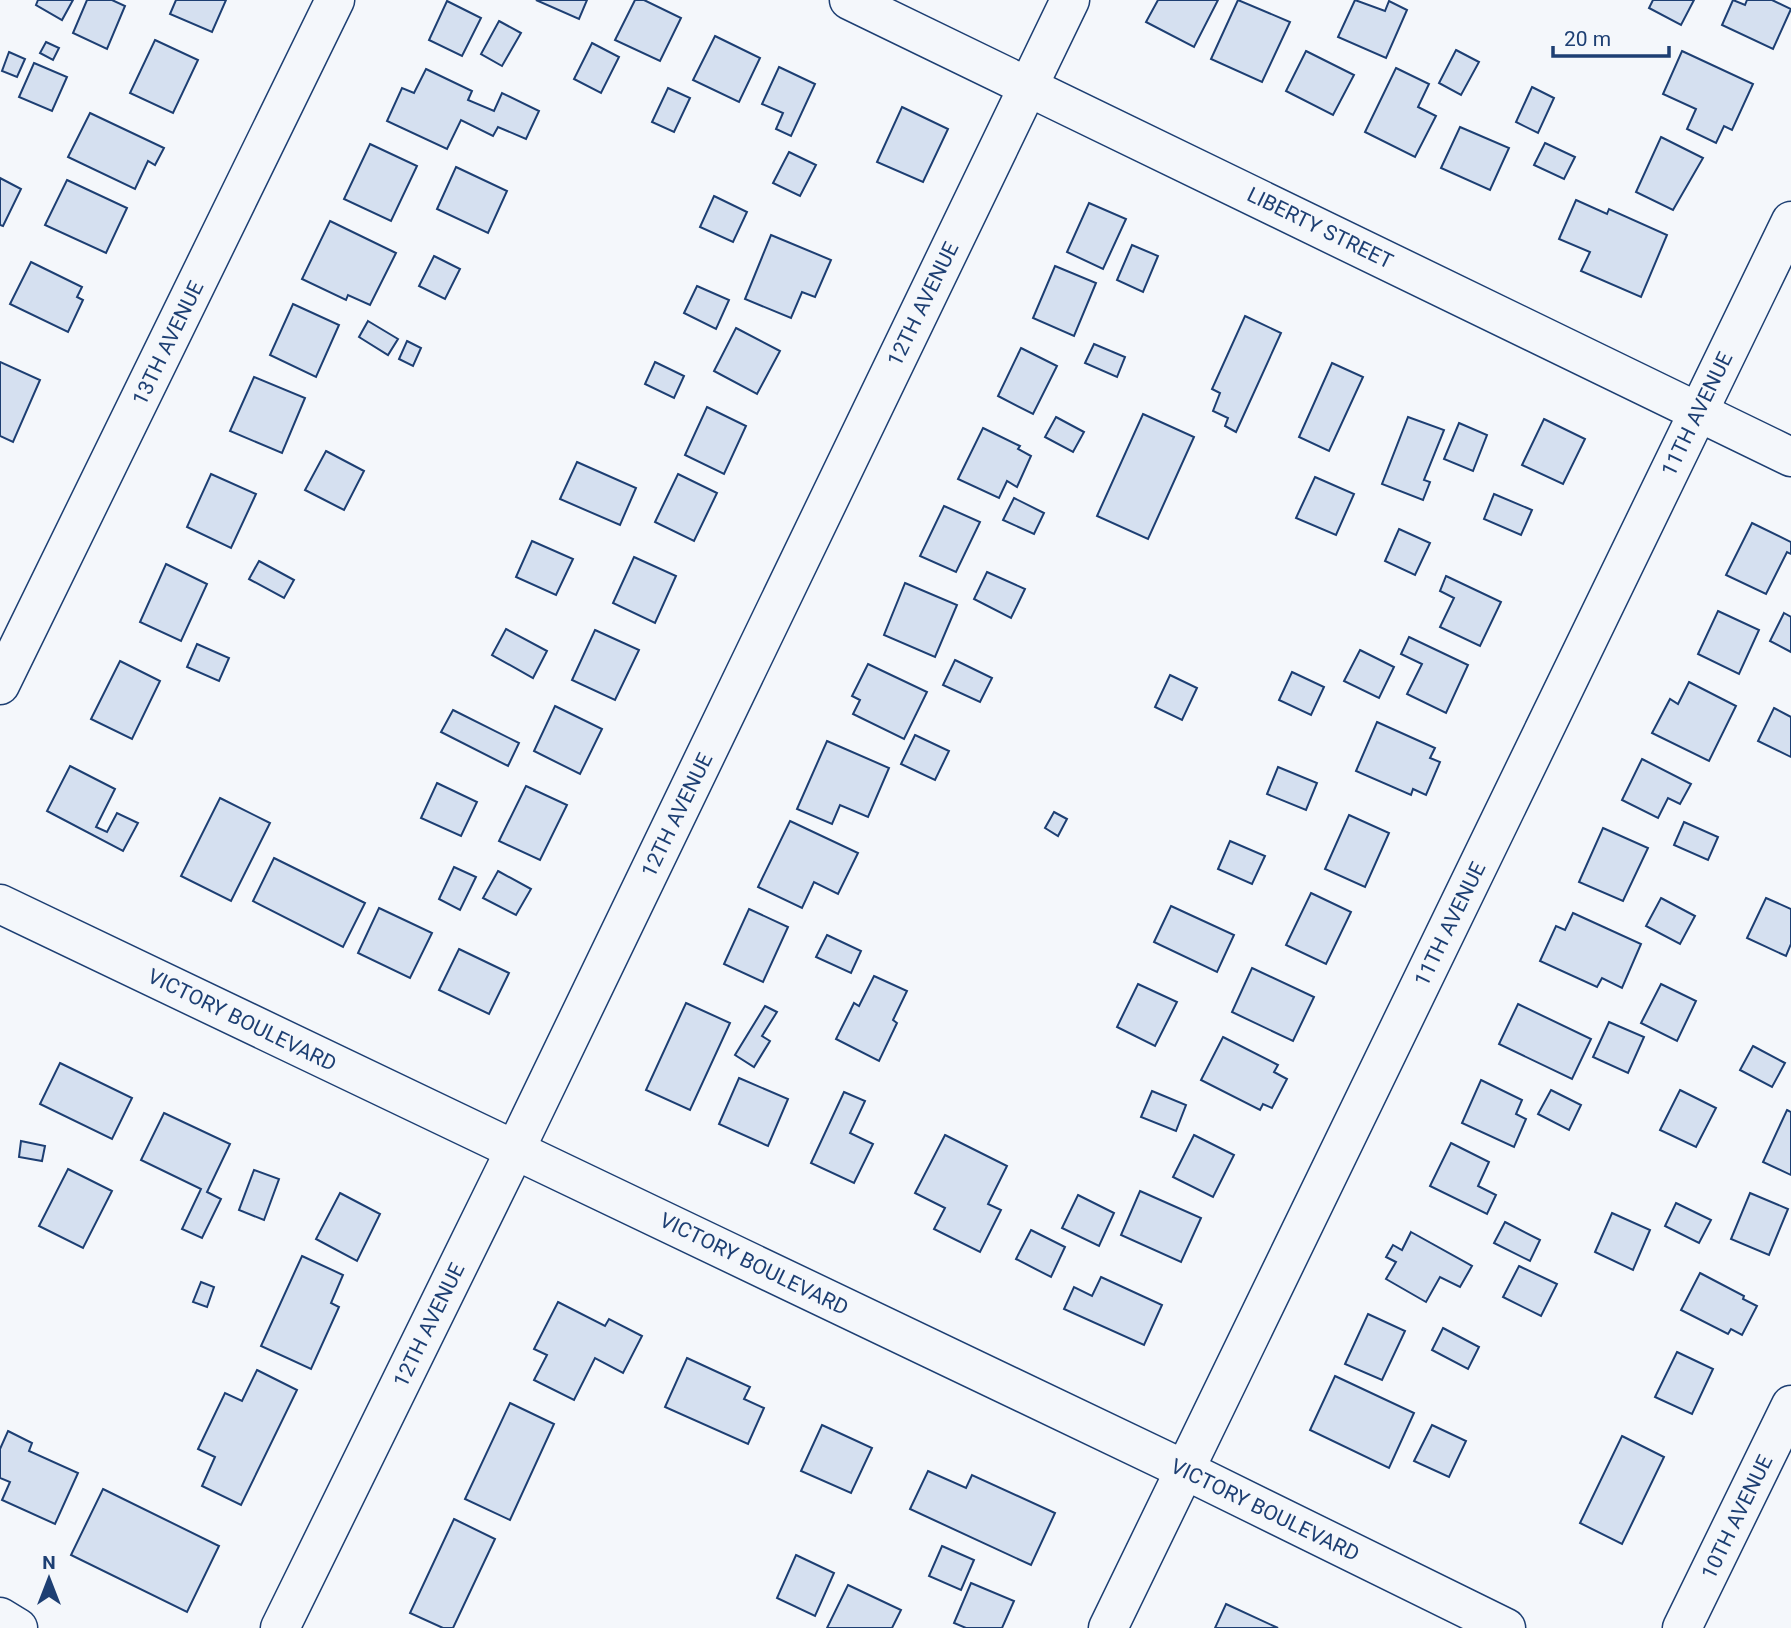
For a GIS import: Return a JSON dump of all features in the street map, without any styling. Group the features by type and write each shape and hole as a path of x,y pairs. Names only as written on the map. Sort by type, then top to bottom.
{"street":[{"name":"13TH AVENUE","path":"0,685 335,0"},
{"name":"LIBERTY STREET","path":"849,0 1791,457"},
{"name":"12TH AVENUE","path":"280,1628 515,1150 1070,0"},
{"name":"11TH AVENUE","path":"1108,1628 1791,221"},
{"name":"VICTORY BOULEVARD","path":"0,904 1185,1470 1506,1628"},
{"name":"10TH AVENUE","path":"1682,1628 1791,1405"},
{"path":"0,1617 18,1628"}],"building":[{"path":"38,0 73,0 62,20 36,5"},
{"path":"87,0 112,0 125,6 107,49 73,33"},
{"path":"176,0 226,0 212,32 170,14"},
{"path":"536,0 587,0 579,19"},
{"path":"635,0 644,0 681,18 660,61 615,40"},
{"path":"1158,0 1218,0 1194,47 1146,22"},
{"path":"1238,0 1290,22 1262,82 1211,59"},
{"path":"1355,0 1385,11 1389,1 1407,10 1386,58 1338,37"},
{"path":"1653,0 1694,0 1681,25 1649,8"},
{"path":"1733,0 1745,5 1747,0 1772,0 1791,9 1773,49 1722,25"},
{"path":"447,1 481,18 462,56 429,40"},
{"path":"499,21 521,33 502,66 481,54"},
{"path":"715,36 760,58 739,102 693,80"},
{"path":"155,40 198,60 173,113 130,93"},
{"path":"46,42 59,48 53,60 40,53"},
{"path":"592,43 619,57 601,93 574,79"},
{"path":"1456,50 1479,62 1461,95 1439,83"},
{"path":"1306,51 1354,75 1333,115 1286,91"},
{"path":"1682,51 1753,84 1732,130 1724,126 1716,143 1687,129 1696,109 1663,94"},
{"path":"9,52 25,59 17,77 2,71"},
{"path":"34,63 67,77 52,111 19,97"},
{"path":"779,67 815,84 791,136 776,129 783,113 762,104"},
{"path":"1396,68 1429,84 1418,107 1436,116 1415,157 1365,132"},
{"path":"426,69 472,91 468,100 494,111 502,93 539,111 526,139 498,127 493,136 461,120 447,149 387,121 402,88 414,93"},
{"path":"1532,87 1554,98 1538,133 1516,122"},
{"path":"668,88 690,98 674,132 652,122"},
{"path":"902,107 948,129 923,182 877,162"},
{"path":"90,113 164,148 155,165 148,161 135,189 68,157"},
{"path":"1460,127 1509,148 1490,190 1441,168"},
{"path":"1661,137 1703,158 1673,210 1636,192"},
{"path":"1545,143 1575,157 1564,179 1534,165"},
{"path":"370,144 417,166 391,221 344,199"},
{"path":"789,152 816,165 800,196 773,183"},
{"path":"456,167 507,191 488,233 437,209"},
{"path":"0,178 21,189 3,226 0,225"},
{"path":"67,180 127,208 106,253 45,225"},
{"path":"714,196 747,212 733,242 700,227"},
{"path":"1576,200 1607,214 1609,209 1667,235 1641,297 1581,271 1590,252 1559,239"},
{"path":"1089,203 1126,219 1103,269 1067,252"},
{"path":"330,221 396,253 370,305 348,295 346,300 302,279"},
{"path":"771,235 831,260 815,297 802,292 791,318 745,299"},
{"path":"1132,245 1158,256 1143,292 1117,280"},
{"path":"434,256 460,269 445,299 419,286"},
{"path":"31,262 82,287 77,297 83,300 68,332 10,304"},
{"path":"1055,266 1096,283 1074,336 1033,318"},
{"path":"697,286 729,300 716,329 684,313"},
{"path":"293,304 339,325 316,377 270,355"},
{"path":"1245,316 1281,333 1236,432 1225,426 1228,418 1213,411 1220,393 1212,389"},
{"path":"368,321 398,339 388,355 359,337"},
{"path":"736,328 780,351 757,394 714,371"},
{"path":"407,341 421,348 413,366 399,359"},
{"path":"1094,344 1125,357 1117,377 1085,363"},
{"path":"1021,348 1057,366 1033,414 998,396"},
{"path":"0,362 40,380 13,442 0,436"},
{"path":"655,362 684,376 674,398 645,384"},
{"path":"1332,363 1363,377 1329,451 1299,437"},
{"path":"254,377 305,398 282,453 230,431"},
{"path":"707,407 746,426 724,474 685,455"},
{"path":"1143,414 1194,437 1148,539 1097,516"},
{"path":"1056,417 1084,432 1073,452 1045,437"},
{"path":"1408,417 1444,430 1424,480 1430,482 1423,500 1382,484"},
{"path":"1544,419 1585,439 1563,484 1522,465"},
{"path":"1459,423 1487,435 1473,471 1444,459"},
{"path":"983,428 1020,446 1018,449 1031,456 1017,487 1007,481 999,498 958,479"},
{"path":"326,451 364,471 344,510 305,490"},
{"path":"577,462 636,488 620,525 560,499"},
{"path":"211,474 256,494 231,548 187,527"},
{"path":"678,474 717,493 694,541 655,522"},
{"path":"1315,477 1354,494 1336,535 1296,518"},
{"path":"1494,494 1532,510 1521,535 1484,519"},
{"path":"1014,498 1044,513 1034,534 1003,520"},
{"path":"944,506 980,522 956,572 920,556"},
{"path":"1752,523 1791,542 1791,554 1787,552 1766,594 1726,575"},
{"path":"1399,529 1430,543 1415,575 1385,561"},
{"path":"532,541 573,559 556,595 516,577"},
{"path":"634,557 676,576 655,623 613,603"},
{"path":"259,561 294,580 284,598 249,579"},
{"path":"166,564 207,584 181,641 140,622"},
{"path":"987,572 1025,589 1011,618 974,599"},
{"path":"1446,576 1501,602 1480,646 1440,627 1454,598 1440,591"},
{"path":"905,583 957,605 935,657 884,635"},
{"path":"1718,611 1759,630 1739,674 1698,654"},
{"path":"1784,613 1791,617 1791,652 1770,641"},
{"path":"506,629 547,651 533,678 492,655"},
{"path":"595,630 639,650 615,700 572,680"},
{"path":"1409,637 1468,665 1446,713 1407,694 1422,664 1401,654"},
{"path":"197,644 229,658 219,681 187,667"},
{"path":"1360,650 1394,667 1379,698 1344,681"},
{"path":"955,660 992,678 980,702 943,685"},
{"path":"120,661 160,681 132,739 91,719"},
{"path":"868,664 927,692 904,739 853,714 860,700 852,696"},
{"path":"1292,672 1324,687 1311,715 1279,700"},
{"path":"1170,675 1197,688 1182,720 1155,707"},
{"path":"1689,682 1736,706 1709,761 1652,733 1670,699 1678,704"},
{"path":"555,706 602,729 580,774 534,751"},
{"path":"1774,708 1791,717 1791,757 1758,741"},
{"path":"453,710 519,743 508,766 441,732"},
{"path":"1377,722 1435,748 1430,758 1440,762 1426,795 1413,789 1411,795 1356,771"},
{"path":"915,735 949,751 935,780 901,764"},
{"path":"827,741 889,768 868,817 840,805 832,824 797,809"},
{"path":"1642,759 1691,784 1680,804 1668,798 1658,818 1622,800"},
{"path":"70,766 115,789 96,827 107,832 117,813 138,823 123,851 47,811"},
{"path":"1278,767 1317,783 1306,810 1267,794"},
{"path":"437,783 477,802 461,836 421,818"},
{"path":"526,786 567,805 540,860 499,841"},
{"path":"220,798 270,823 231,901 181,876"},
{"path":"1054,812 1067,819 1058,836 1045,828"},
{"path":"1349,815 1389,833 1365,887 1325,869"},
{"path":"790,821 858,853 838,894 814,882 802,908 758,887"},
{"path":"1684,822 1718,837 1708,860 1674,845"},
{"path":"1603,828 1648,848 1623,901 1579,882"},
{"path":"1230,841 1265,856 1252,884 1218,869"},
{"path":"274,858 365,903 343,947 253,901"},
{"path":"454,867 476,877 460,910 439,899"},
{"path":"498,871 531,889 516,915 483,898"},
{"path":"1311,893 1351,912 1326,964 1286,945"},
{"path":"1661,898 1695,916 1680,944 1646,926"},
{"path":"1766,898 1791,909 1791,944 1786,956 1747,938"},
{"path":"1171,906 1234,935 1217,972 1154,942"},
{"path":"379,908 432,933 410,978 358,953"},
{"path":"749,909 788,927 763,982 724,964"},
{"path":"1573,913 1641,944 1622,988 1602,978 1597,987 1540,961 1556,926 1565,930"},
{"path":"827,935 861,951 851,973 816,957"},
{"path":"459,949 509,973 489,1014 439,990"},
{"path":"1252,968 1314,997 1293,1041 1232,1012"},
{"path":"874,976 907,991 893,1020 897,1023 879,1061 836,1039 854,1003 859,1006"},
{"path":"1138,984 1177,1002 1155,1046 1117,1027"},
{"path":"1661,984 1696,1001 1677,1041 1641,1023"},
{"path":"686,1003 730,1023 690,1110 646,1090"},
{"path":"1518,1004 1591,1039 1572,1079 1499,1044"},
{"path":"765,1006 777,1012 762,1036 770,1041 754,1067 735,1055"},
{"path":"1609,1022 1644,1037 1628,1073 1593,1057"},
{"path":"1223,1037 1278,1065 1274,1072 1287,1079 1272,1108 1263,1104 1260,1110 1201,1080"},
{"path":"1753,1046 1785,1063 1772,1087 1740,1070"},
{"path":"60,1063 132,1098 112,1139 40,1104"},
{"path":"739,1078 788,1099 768,1146 719,1124"},
{"path":"1481,1080 1522,1100 1516,1114 1526,1119 1514,1147 1462,1123"},
{"path":"1551,1090 1581,1105 1569,1130 1538,1114"},
{"path":"1680,1090 1716,1108 1696,1147 1660,1130"},
{"path":"1152,1091 1186,1105 1176,1131 1141,1117"},
{"path":"844,1092 865,1101 850,1133 873,1144 854,1183 811,1163"},
{"path":"1787,1110 1791,1112 1791,1175 1763,1162"},
{"path":"164,1113 230,1144 207,1192 221,1199 202,1238 182,1229 201,1189 141,1160"},
{"path":"945,1135 1007,1166 988,1204 1001,1210 980,1252 934,1229 945,1208 915,1193"},
{"path":"1194,1135 1234,1155 1213,1197 1173,1177"},
{"path":"21,1141 45,1146 42,1161 19,1157"},
{"path":"1451,1143 1489,1162 1478,1186 1496,1195 1487,1214 1430,1186"},
{"path":"68,1169 112,1191 83,1248 39,1226"},
{"path":"254,1170 279,1179 264,1220 239,1210"},
{"path":"1140,1191 1201,1218 1181,1262 1121,1235"},
{"path":"340,1193 380,1214 357,1261 316,1239"},
{"path":"1750,1193 1788,1209 1769,1255 1731,1239"},
{"path":"1078,1195 1114,1213 1099,1246 1062,1228"},
{"path":"1676,1203 1711,1220 1699,1243 1665,1226"},
{"path":"1612,1213 1650,1230 1633,1270 1595,1252"},
{"path":"1505,1222 1540,1240 1530,1261 1494,1243"},
{"path":"1031,1230 1065,1247 1051,1277 1016,1259"},
{"path":"1411,1232 1472,1266 1460,1287 1440,1277 1426,1302 1386,1279 1396,1262 1386,1257 1393,1245 1402,1250"},
{"path":"302,1256 343,1275 331,1303 339,1307 311,1369 261,1346"},
{"path":"1519,1266 1557,1284 1541,1316 1503,1297"},
{"path":"1700,1273 1744,1296 1743,1299 1757,1306 1742,1335 1731,1329 1728,1334 1681,1310"},
{"path":"1101,1277 1162,1305 1144,1345 1064,1309 1074,1287 1092,1296"},
{"path":"201,1282 214,1287 207,1307 193,1302"},
{"path":"558,1302 605,1326 609,1319 642,1336 623,1373 595,1358 574,1400 534,1380 547,1355 534,1349"},
{"path":"1368,1314 1405,1331 1382,1380 1345,1364"},
{"path":"1443,1328 1479,1347 1468,1369 1432,1350"},
{"path":"1677,1352 1713,1369 1692,1414 1655,1397"},
{"path":"687,1358 750,1387 744,1399 764,1408 748,1444 665,1407"},
{"path":"257,1370 297,1390 241,1505 202,1486 215,1457 198,1449 225,1393 242,1401"},
{"path":"1335,1376 1414,1413 1389,1468 1310,1430"},
{"path":"510,1403 554,1424 510,1520 465,1499"},
{"path":"822,1425 872,1448 851,1493 801,1471"},
{"path":"1432,1425 1466,1441 1449,1477 1414,1461"},
{"path":"8,1431 32,1443 29,1451 78,1473 55,1524 2,1500 10,1482 0,1478 0,1449"},
{"path":"1622,1436 1664,1457 1622,1544 1580,1523"},
{"path":"928,1471 966,1488 972,1475 1055,1513 1031,1565 910,1509"},
{"path":"103,1489 219,1546 187,1612 71,1555"},
{"path":"454,1519 495,1539 453,1628 443,1628 410,1613"},
{"path":"942,1546 974,1560 961,1590 929,1576"},
{"path":"796,1555 834,1573 815,1616 777,1598"},
{"path":"971,1583 1014,1601 1002,1628 966,1628 954,1623"},
{"path":"848,1585 901,1610 892,1628 827,1628"},
{"path":"1226,1604 1278,1628 1215,1628"}]}
